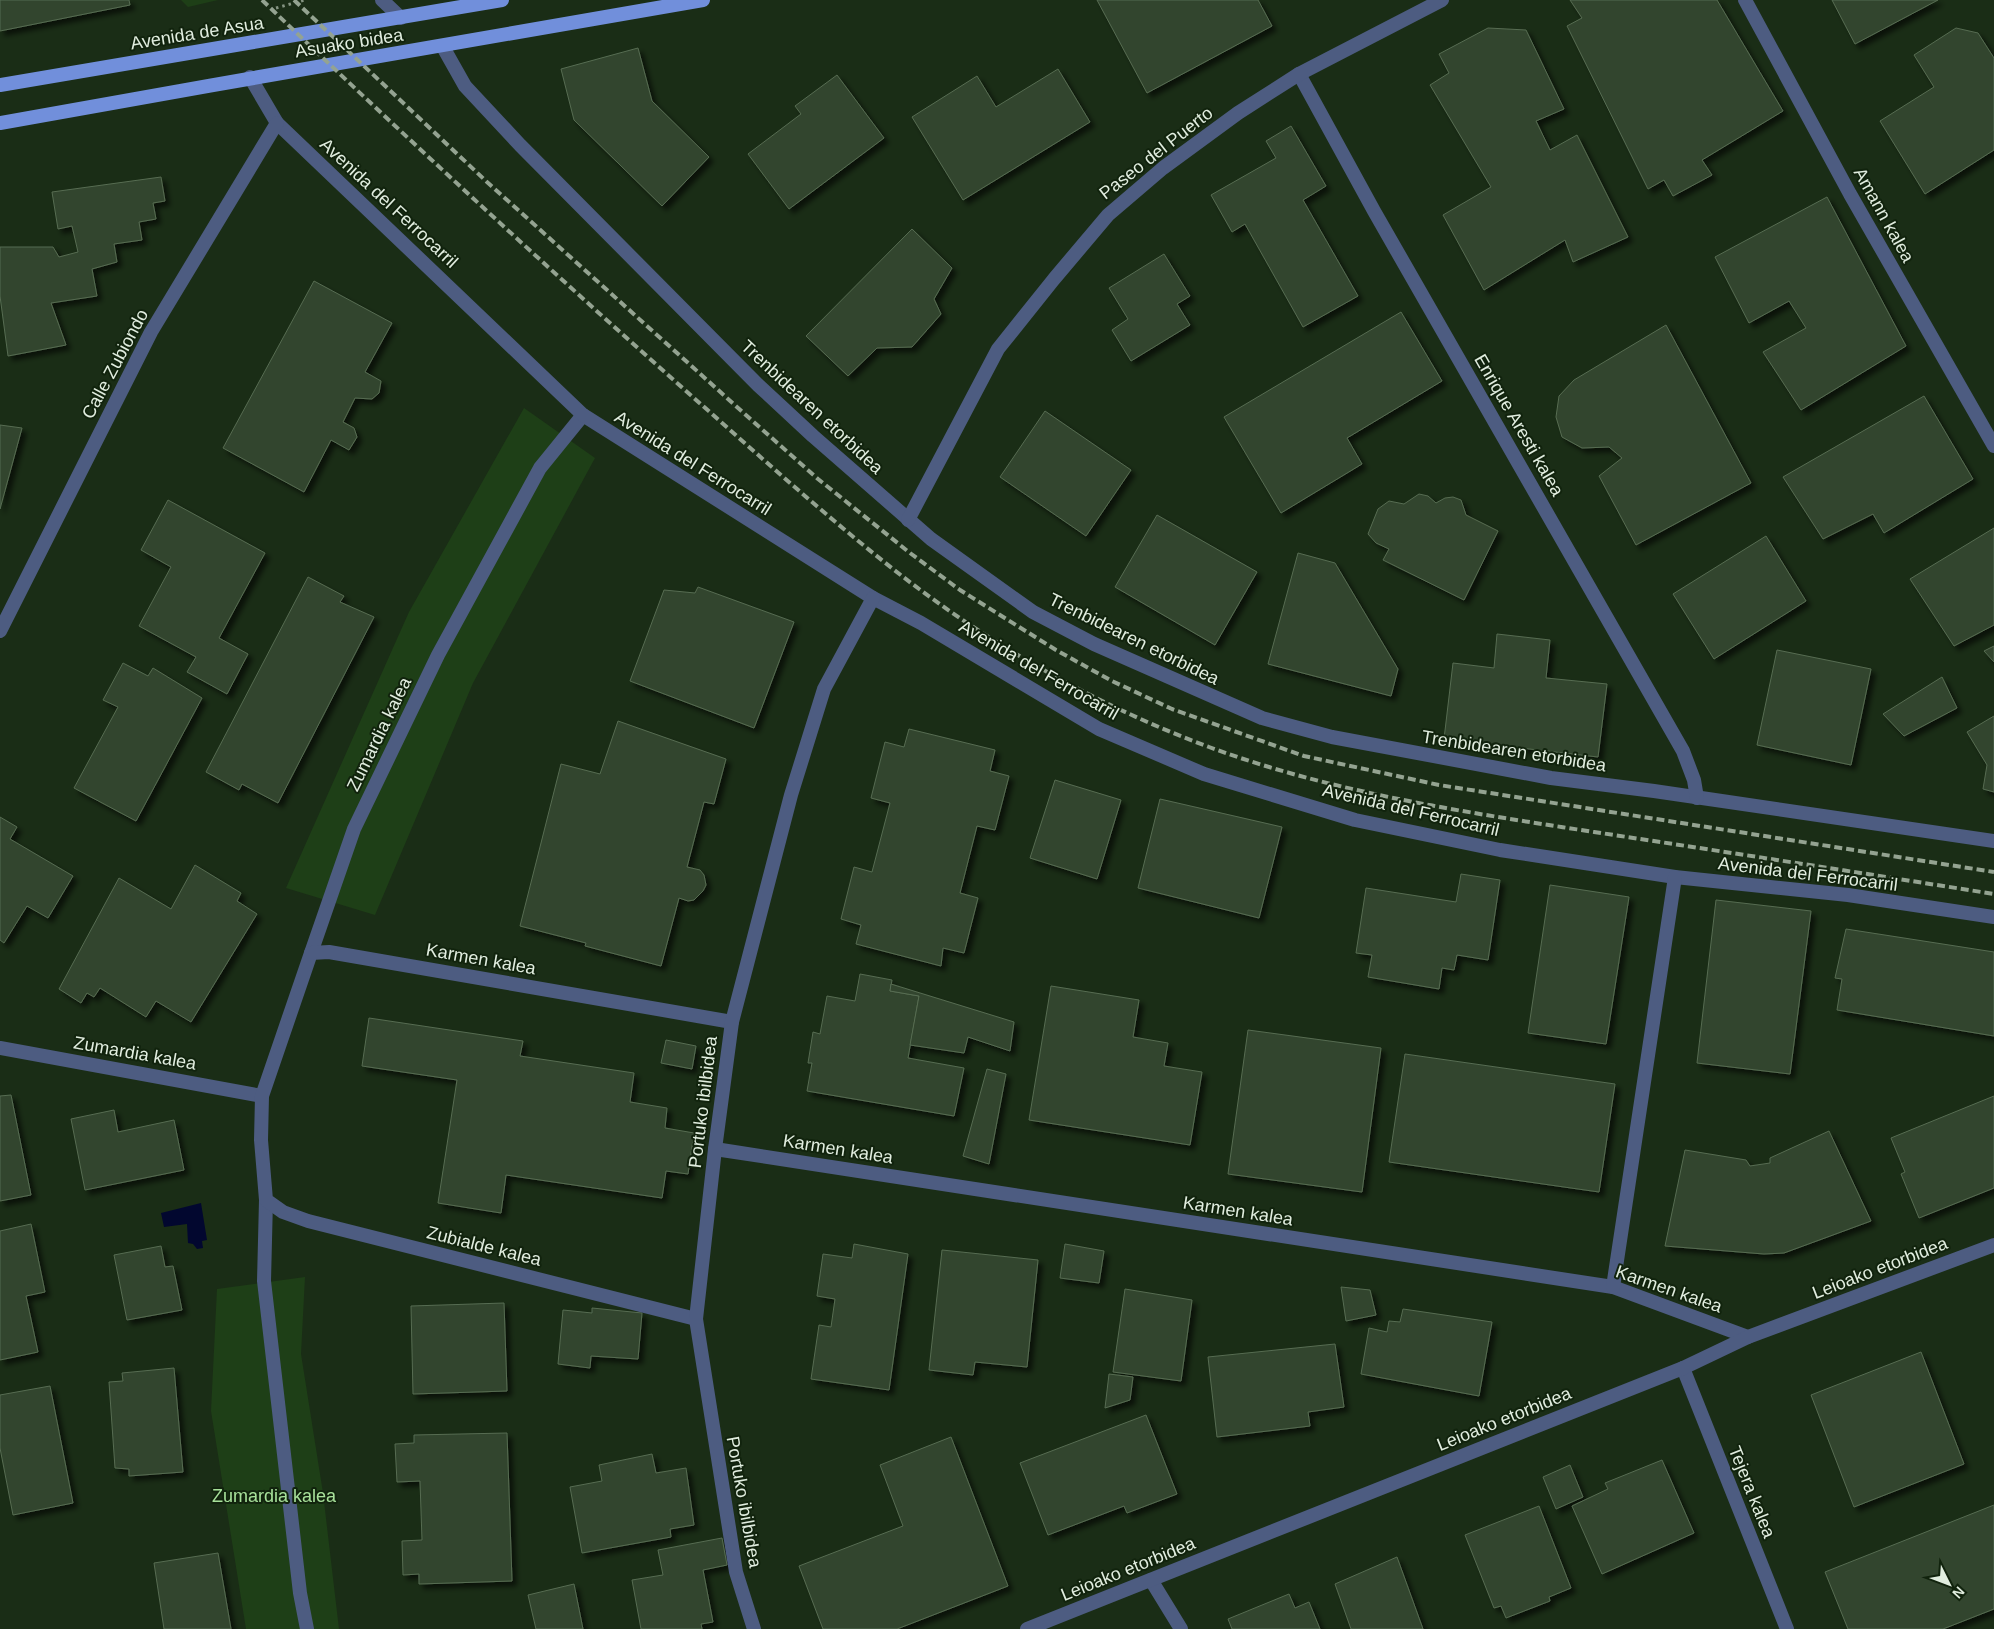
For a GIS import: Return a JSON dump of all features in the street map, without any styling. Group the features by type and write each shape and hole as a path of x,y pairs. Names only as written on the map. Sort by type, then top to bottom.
{"main road":[{"name":"Asuako bidea","path":"400,18 502,0"},
{"name":"Asuako bidea","path":"0,123 250,77 443,47 703,0"},
{"name":"Avenida de Asua","path":"0,85 400,18"}],"street":[{"path":"382,0 400,18"},
{"name":"Paseo del Puerto","path":"908,520 998,349 1054,278 1108,215 1163,168 1238,113 1299,74 1442,0"},
{"name":"Amann kalea","path":"1745,0 1850,194 1994,446"},
{"name":"Trenbidearen etorbidea","path":"443,47 465,86 527,152 758,385 908,520 1033,612 1094,644 1262,718 1332,737 1551,778 1994,841"},
{"name":"Enrique Aresti kalea","path":"1299,74 1374,211 1683,751 1694,780 1697,798"},
{"name":"Avenida del Ferrocarril","path":"250,77 277,123 583,415 873,598 921,623 1099,729 1204,774 1355,820 1500,850 1675,877 1848,895 1994,917"},
{"name":"Calle Zubiondo","path":"0,631 152,332 277,123"},
{"name":"Zumardia kalea","path":"307,1629 300,1593 264,1281 266,1200 261,1140 262,1096 354,829 438,655 540,468 583,415"},
{"name":"Portuko ibilbidea","path":"754,1629 736,1572 696,1319 715,1150 732,1022 791,795 824,689 873,598"},
{"path":"1613,1287 1675,877"},
{"name":"Karmen kalea","path":"311,953 329,952 732,1022"},
{"name":"Zumardia kalea","path":"0,1048 262,1096"},
{"name":"Karmen kalea","path":"715,1150 1613,1287 1748,1337"},
{"name":"Zubialde kalea","path":"266,1200 282,1212 308,1221 696,1319"},
{"name":"Leioako etorbidea","path":"1028,1629 1683,1368 1748,1337 1994,1245"},
{"name":"Tejera kalea","path":"1683,1368 1787,1629"},
{"path":"1151,1580 1181,1629"}],"green space":[{"path":"181,0 218,0 188,7"},
{"path":"524,408 595,458 473,683 375,915 286,888 409,612"},
{"name":"Zumardia kalea","path":"305,1277 301,1354 323,1493 339,1629 246,1629 211,1411 217,1289"}],"water":[{"path":"201,1203 207,1240 202,1241 203,1248 197,1249 193,1244 188,1243 187,1224 164,1227 161,1213"}],"building":[{"path":"0,0 129,0 130,5 0,31"},
{"path":"1097,0 1258,0 1272,26 1147,93"},
{"path":"1570,0 1717,0 1783,111 1702,160 1712,175 1673,196 1664,180 1648,189 1567,26 1582,18"},
{"path":"1832,0 1938,0 1855,44"},
{"path":"1488,28 1526,30 1564,109 1536,121 1550,150 1577,135 1628,237 1573,262 1565,240 1484,290 1443,215 1491,187 1430,85 1449,73 1439,54"},
{"path":"1956,28 1978,33 1994,58 1994,150 1925,194 1880,121 1934,87 1914,55"},
{"path":"638,48 652,101 709,157 662,206 574,120 561,69"},
{"path":"1058,69 1090,122 963,200 912,117 977,76 996,107"},
{"path":"837,75 884,138 789,209 748,154 801,114 795,106"},
{"path":"1291,126 1326,186 1303,200 1358,296 1303,327 1245,224 1232,232 1211,195 1276,158 1266,141"},
{"path":"161,177 165,201 153,203 156,219 139,222 142,240 114,244 117,262 92,269 97,296 51,303 66,345 8,356 0,296 0,247 53,247 59,257 78,252 72,226 58,229 52,192"},
{"path":"1827,197 1906,346 1801,410 1763,352 1806,328 1789,301 1749,323 1715,257"},
{"path":"912,229 952,268 934,299 941,314 912,347 877,348 848,376 806,336"},
{"path":"1164,254 1190,296 1177,304 1190,325 1131,361 1112,330 1128,319 1109,288"},
{"path":"314,281 392,323 365,372 381,381 379,393 372,399 355,398 343,422 354,428 357,437 349,450 331,440 304,492 223,448"},
{"path":"1401,312 1442,381 1347,438 1362,464 1281,513 1224,417"},
{"path":"1666,325 1751,483 1636,545 1599,476 1622,458 1609,447 1582,448 1562,437 1556,417 1559,396 1574,380"},
{"path":"1924,396 1973,479 1884,533 1873,514 1823,539 1783,477"},
{"path":"1045,411 1131,470 1086,536 1000,477"},
{"path":"0,425 22,428 0,509"},
{"path":"1419,494 1428,496 1436,503 1445,498 1453,497 1461,500 1466,515 1498,531 1464,600 1383,560 1389,549 1376,543 1368,534 1378,509 1389,501 1404,504"},
{"path":"168,500 265,553 219,638 248,654 227,694 187,672 196,657 139,626 171,567 141,550"},
{"path":"1157,515 1257,572 1215,645 1115,587"},
{"path":"1994,528 1994,625 1954,646 1910,579"},
{"path":"1766,536 1806,601 1714,659 1673,594"},
{"path":"1298,553 1335,563 1398,669 1391,696 1268,664"},
{"path":"308,577 344,596 340,602 374,617 278,803 242,784 239,790 206,772"},
{"path":"698,587 794,622 754,728 630,681 664,590 695,593"},
{"path":"1497,634 1550,640 1546,678 1607,684 1598,757 1444,739 1453,663 1494,668"},
{"path":"1994,646 1994,662 1984,651"},
{"path":"1777,650 1871,669 1851,765 1757,745"},
{"path":"123,663 148,676 153,668 202,698 136,821 74,788 118,707 103,700"},
{"path":"1942,677 1957,708 1904,736 1883,714"},
{"path":"1994,716 1994,792 1983,789 1987,765 1967,732"},
{"path":"618,721 726,759 714,804 704,802 687,867 700,870 704,875 706,885 694,900 688,901 679,898 661,966 585,946 586,943 520,926 561,764 600,774"},
{"path":"909,729 995,750 990,771 1009,776 995,830 977,826 960,893 978,898 964,953 943,948 941,966 856,944 861,925 841,919 854,867 872,872 890,803 871,798 885,742 904,747"},
{"path":"1055,780 1121,800 1097,879 1030,858"},
{"path":"1160,799 1282,827 1259,918 1138,888"},
{"path":"0,817 17,827 10,839 73,876 48,918 27,906 4,943 0,940"},
{"path":"195,865 241,893 237,901 257,914 191,1022 156,1001 146,1017 100,988 94,997 87,993 81,1003 59,989 119,878 171,909"},
{"path":"1461,874 1500,880 1488,960 1457,955 1454,970 1442,968 1439,989 1368,977 1372,955 1356,953 1366,888 1456,902"},
{"path":"1550,885 1629,897 1606,1044 1528,1033"},
{"path":"1716,900 1811,911 1790,1074 1697,1063"},
{"path":"1846,929 1994,952 1994,1036 1837,1010 1842,979 1835,978"},
{"path":"860,974 892,980 890,991 919,996 908,1058 964,1068 954,1116 807,1091 812,1063 808,1063 813,1032 820,1034 827,996 855,1001"},
{"path":"891,984 1014,1022 1010,1051 968,1037 964,1053 910,1045 919,996 890,991"},
{"path":"1051,986 1139,1000 1133,1037 1168,1043 1164,1066 1202,1072 1190,1145 1029,1120"},
{"path":"369,1018 523,1041 520,1056 634,1073 630,1102 667,1108 665,1128 694,1133 688,1174 666,1171 662,1198 506,1175 501,1213 438,1203 457,1080 362,1066"},
{"path":"1248,1030 1381,1048 1362,1192 1228,1174"},
{"path":"666,1040 696,1046 692,1069 661,1063"},
{"path":"1405,1054 1615,1084 1599,1192 1389,1162"},
{"path":"987,1069 1006,1074 989,1164 963,1156"},
{"path":"11,1095 31,1195 0,1201 0,1096"},
{"path":"1994,1096 1994,1188 1919,1218 1901,1174 1905,1172 1891,1138"},
{"path":"114,1110 118,1132 174,1120 184,1170 85,1190 71,1119"},
{"path":"1829,1131 1871,1221 1784,1253 1764,1254 1665,1246 1685,1150 1746,1160 1750,1166 1770,1163 1770,1158"},
{"path":"31,1224 45,1292 26,1296 38,1352 0,1360 0,1231"},
{"path":"854,1244 908,1254 889,1390 811,1379 819,1325 831,1327 835,1299 817,1296 823,1254 852,1258"},
{"path":"1065,1244 1104,1251 1099,1283 1060,1278"},
{"path":"161,1246 165,1267 173,1266 182,1310 127,1320 114,1255"},
{"path":"942,1250 1038,1260 1027,1367 975,1362 973,1375 929,1370"},
{"path":"1341,1287 1370,1290 1376,1315 1346,1321"},
{"path":"1125,1289 1192,1300 1181,1381 1113,1372"},
{"path":"504,1303 507,1391 413,1394 411,1306"},
{"path":"592,1308 642,1313 638,1359 591,1356 590,1368 558,1364 563,1310 592,1313"},
{"path":"1403,1309 1492,1322 1479,1396 1361,1374 1369,1328 1387,1332 1389,1321 1400,1322"},
{"path":"1335,1344 1344,1407 1308,1412 1310,1426 1217,1437 1208,1357"},
{"path":"1921,1352 1964,1464 1854,1507 1811,1395"},
{"path":"174,1368 183,1472 129,1476 129,1469 115,1468 109,1382 123,1381 122,1373"},
{"path":"1109,1374 1133,1377 1130,1400 1105,1408"},
{"path":"50,1386 73,1503 13,1515 0,1448 0,1395"},
{"path":"1146,1415 1177,1494 1127,1513 1124,1506 1048,1535 1020,1463"},
{"path":"507,1433 512,1581 419,1584 419,1574 403,1575 402,1541 422,1540 420,1481 397,1482 395,1444 414,1443 414,1435"},
{"path":"951,1437 1008,1586 897,1629 823,1629 799,1566 903,1526 880,1465"},
{"path":"652,1454 656,1473 686,1468 694,1525 670,1529 671,1537 582,1553 570,1487 602,1481 599,1465"},
{"path":"1662,1460 1694,1533 1602,1574 1572,1506 1608,1489 1605,1483"},
{"path":"1570,1465 1583,1497 1556,1509 1543,1477"},
{"path":"1994,1505 1994,1609 1943,1629 1848,1629 1825,1572"},
{"path":"1539,1506 1571,1588 1549,1597 1550,1601 1506,1618 1501,1606 1494,1608 1465,1535"},
{"path":"722,1538 727,1565 703,1570 713,1622 701,1624 702,1629 641,1629 632,1580 663,1575 658,1550"},
{"path":"218,1553 231,1629 164,1629 154,1563"},
{"path":"1397,1557 1423,1629 1351,1629 1335,1584"},
{"path":"574,1584 583,1629 536,1629 528,1595"},
{"path":"1289,1594 1295,1608 1309,1602 1320,1629 1232,1629 1228,1619"}],"railway":[{"path":"262,0 525,246 840,526 893,569 967,623 1084,692 1125,712 1209,747 1256,763 1351,789 1497,817 1994,894"},
{"path":"294,0 487,182 818,479 910,553 960,590 1056,650 1112,681 1172,709 1304,756 1439,785 1994,872"}]}
